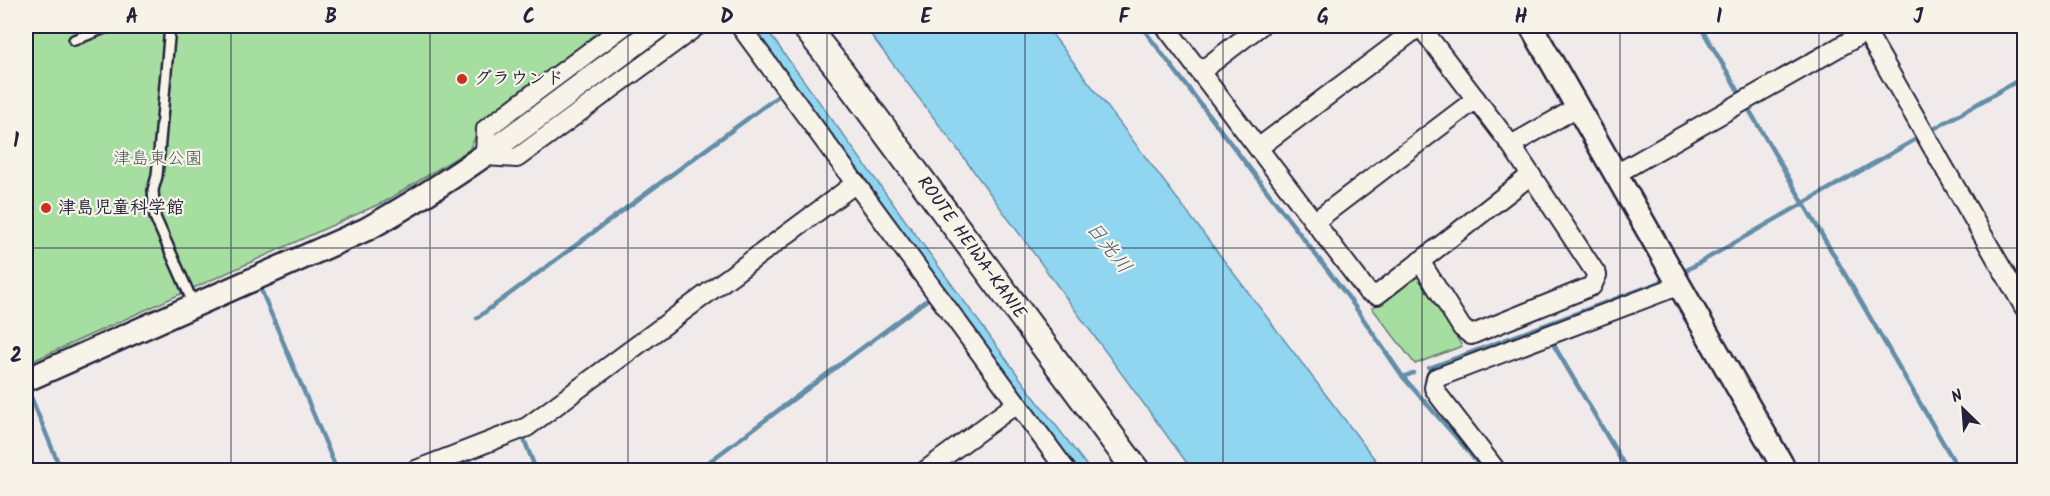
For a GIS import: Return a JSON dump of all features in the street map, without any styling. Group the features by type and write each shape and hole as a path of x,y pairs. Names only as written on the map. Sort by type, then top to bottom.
{"main road":[{"name":"ROUTE HEIWA-KANIE","path":"805,26 1136,471"}],"street":[{"path":"484,156 486,129 624,26"},
{"path":"26,380 367,229 411,205 484,156 660,26"},
{"path":"484,156 517,158 697,26"},
{"path":"740,26 1066,471"},
{"path":"1165,26 1367,291 1377,295 1531,175"},
{"path":"1200,72 1260,26"},
{"path":"1258,148 1420,26 1511,145 1597,275 1592,286 1471,335 1462,328 1420,261"},
{"path":"1532,26 1785,471"},
{"path":"1616,174 1869,27 2025,307"},
{"path":"1314,222 1476,99"},
{"path":"1511,145 1578,107"},
{"path":"416,471 528,427 856,183"},
{"path":"1496,471 1439,396 1434,388 1436,378 1680,285"},
{"path":"926,471 1016,404"}],"lane":[{"path":"75,40 110,26"},
{"path":"170,26 157,176 153,190 155,217 194,305"}],"green space":[{"name":"津島東公園","path":"26,26 614,26 482,123 469,150 386,201 26,364"},
{"path":"1412,276 1420,276 1462,346 1415,364 1372,308"}],"water":[{"path":"748,26 764,26 1025,385 1090,470 1073,470"},
{"name":"日光川","path":"864,26 1046,26 1383,470 1192,470 956,147"}],"waterway":[{"path":"1141,26 1351,301 1403,377 1483,470"},
{"path":"1700,26 1739,92"},
{"path":"1932,130 2024,77"},
{"path":"477,318 781,94"},
{"path":"1748,108 1959,470"},
{"path":"1685,271 1918,138"},
{"path":"1429,368 1663,281"},
{"path":"262,292 337,470"},
{"path":"698,470 928,299"},
{"path":"1552,342 1627,470"},
{"path":"1403,377 1413,373"},
{"path":"31,397 61,470"},
{"path":"521,435 536,470"}],"place":[{"name":"グラウンド","path":"462,79"},
{"name":"津島児童科学館","path":"46,208"}]}
